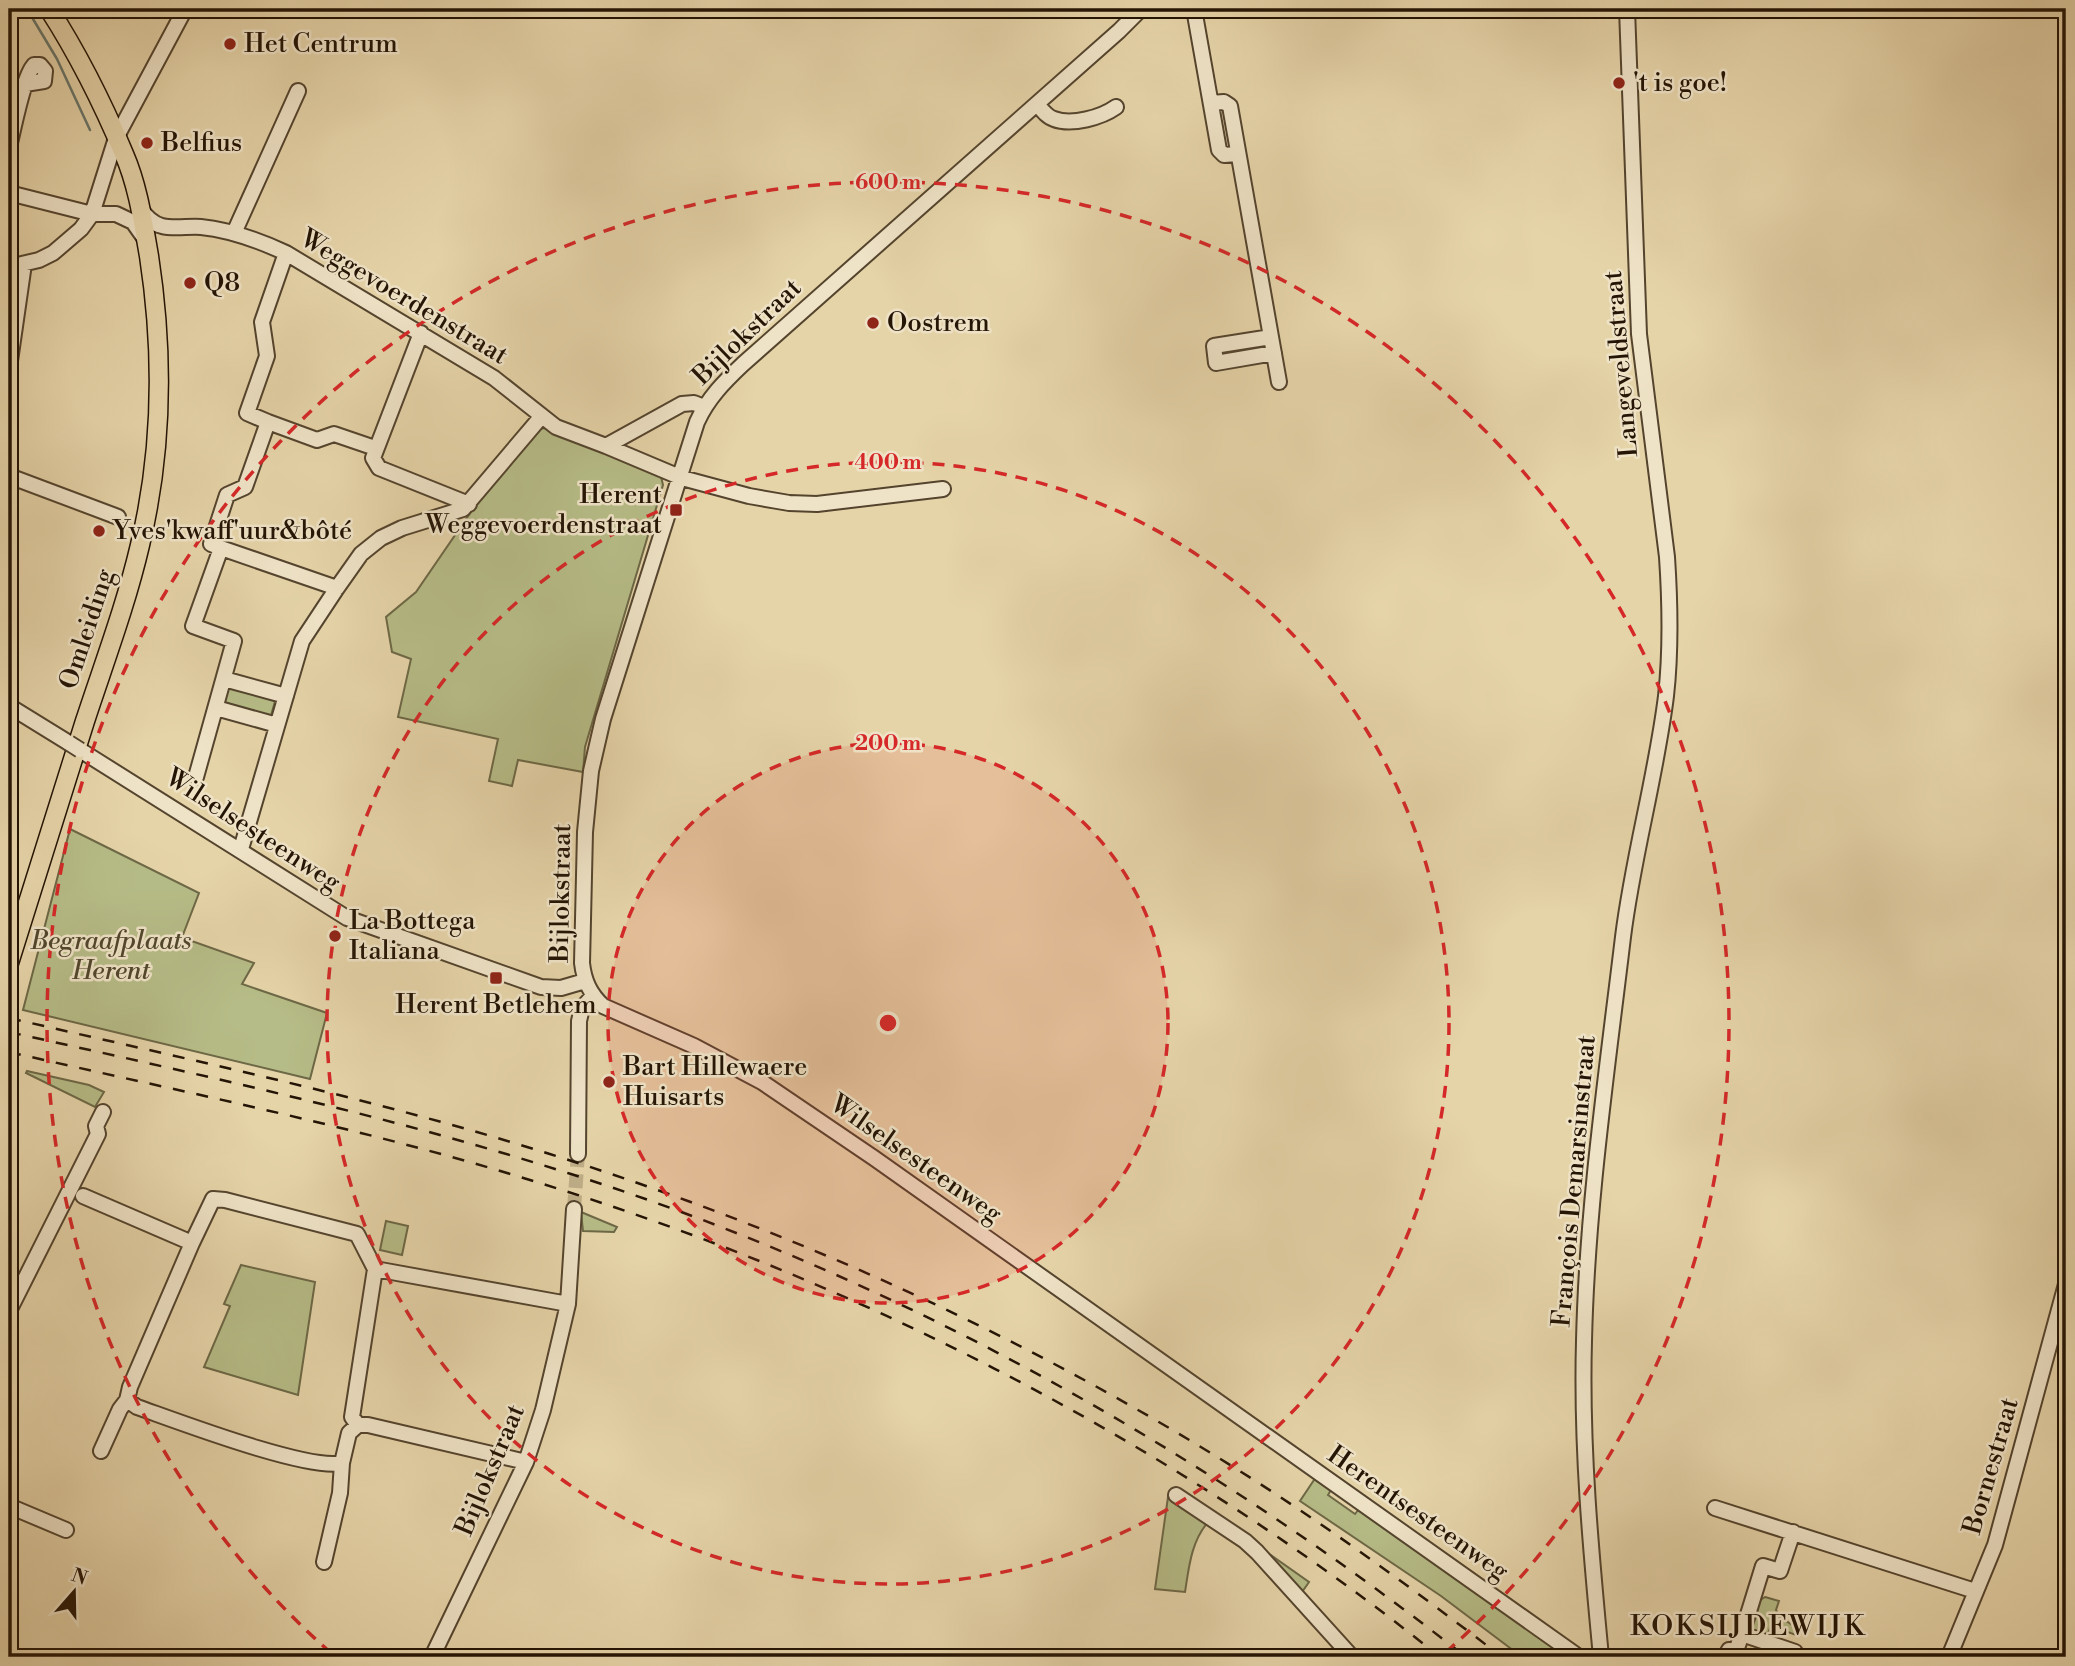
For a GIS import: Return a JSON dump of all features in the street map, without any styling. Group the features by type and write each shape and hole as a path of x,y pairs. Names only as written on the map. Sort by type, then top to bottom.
{"main road":[{"name":"Omleiding","path":"9,963 134,570 149,502 157,445 160,394 158,323 146,241 119,171 116,138 79,61 49,9"},
{"name":"Omleiding","path":"9,944 119,599 138,524 146,473 152,393 147,307 137,215"}],"street":[{"path":"9,368 16,266 39,260 61,248 92,214 116,138 185,9"},
{"name":"Bijlokstraat","path":"585,981 582,963 587,796 591,771 603,719 679,477 704,407 722,384 743,364 1141,9"},
{"path":"1194,9 1219,150 1224,155 1237,154 1279,382"},
{"name":"Langeveldstraat","path":"1627,9 1639,334 1669,591 1663,713"},
{"path":"9,146 25,84"},
{"path":"234,233 298,91"},
{"path":"1037,104 1049,116 1070,122 1101,115 1116,107"},
{"path":"9,193 92,214 145,216 161,226 150,234 146,241"},
{"name":"Weggevoerdenstraat","path":"161,226 191,226 234,233 286,253 494,378 556,427 679,477 750,496 789,503 817,504 943,489"},
{"path":"286,253 262,322 267,356 247,413 317,440 334,434 375,448"},
{"path":"421,333 373,458 379,468 469,504"},
{"path":"1271,337 1214,346 1216,363 1274,353"},
{"path":"606,446 682,404 694,403 704,407"},
{"path":"241,849 302,641 337,588 362,554 381,538 402,528 463,509 469,504 541,417"},
{"path":"268,422 245,487 227,495 211,544 337,588"},
{"path":"9,475 118,517"},
{"path":"196,776 234,641 193,626 221,548"},
{"path":"223,679 286,696"},
{"name":"Wilselsesteenweg","path":"9,706 241,849 327,907 374,929 541,987 561,988 585,981 593,996 603,1006 694,1046 762,1082 1228,1408"},
{"path":"216,708 278,725"},
{"name":"François Demarsinstraat","path":"1601,1657 1584,1426 1586,1279 1599,1137 1625,919 1663,713"},
{"name":"Bijlokstraat","path":"578,1154 579,1021 582,1008 593,996"},
{"path":"9,1311 98,1134 96,1126 103,1112"},
{"path":"83,1196 192,1243"},
{"path":"101,1451 120,1409 127,1400 130,1387 192,1243 214,1199 357,1234 375,1269 352,1418 358,1425"},
{"name":"Bijlokstraat","path":"432,1657 526,1462 543,1410 568,1304 574,1209"},
{"path":"375,1269 568,1304"},
{"name":"Bornestraat","path":"1949,1657 1995,1545 2066,1284"},
{"path":"127,1400 137,1407 283,1455 332,1465 342,1463"},
{"name":"Herentsesteenweg","path":"1228,1408 1579,1657"},
{"path":"324,1562 340,1493 342,1463 349,1433 358,1425 368,1425 526,1462"},
{"path":"1176,1495 1257,1552 1352,1657"},
{"path":"9,1506 66,1530"},
{"path":"1715,1508 1975,1591"},
{"path":"1725,1657 1729,1650 1736,1651 1763,1566 1780,1571 1793,1532"},
{"path":"1742,1634 1795,1652"}],"green space":[{"path":"544,428 660,472 663,485 585,747 583,772 518,760 512,786 489,781 498,739 398,717 411,659 392,652 386,617 416,592 475,506 536,430"},
{"path":"225,683 276,698 270,719 219,704"},
{"name":"Begraafplaats Herent","path":"70,829 199,893 181,940 189,940 254,963 242,984 327,1013 310,1079 23,1010"},
{"path":"27,1071 89,1085 104,1092 95,1107 26,1073"},
{"path":"581,1212 617,1227 614,1232 583,1231"},
{"path":"386,1221 408,1226 402,1255 380,1250"},
{"path":"241,1265 315,1282 298,1395 204,1367 230,1306 224,1304"},
{"path":"1316,1477 1331,1490 1328,1495 1355,1514 1359,1509 1568,1657 1522,1657 1441,1596 1300,1501"},
{"path":"1168,1497 1208,1522 1194,1546 1185,1592 1155,1589"},
{"path":"1255,1544 1309,1582 1300,1595"},
{"name":"KOKSIJDEWIJK","path":"1765,1597 1779,1601 1776,1610 1779,1616 1798,1629 1796,1635 1771,1626 1767,1636 1750,1631 1752,1625 1748,1623 1754,1604"}],"waterway":[{"path":"27,9 57,59 90,130"}],"tunnel":[{"path":"574,1209 578,1154"}],"railway":[{"path":"9,1018 274,1079 472,1131 631,1181 816,1251 996,1334 1170,1428 1318,1522 1502,1657"},
{"path":"9,1032 362,1114 502,1153 692,1216 811,1264 927,1317 1040,1375 1151,1439 1259,1507 1364,1580 1466,1657"},
{"path":"9,1052 271,1111 466,1161 652,1220 773,1266 891,1318 1007,1375 1121,1438 1231,1506 1337,1579 1440,1657"}],"place":[{"name":"Het Centrum","path":"230,44"},
{"name":"'t is goe!","path":"1619,83"},
{"name":"Belfius","path":"147,143"},
{"name":"Q8","path":"190,283"},
{"name":"Oostrem","path":"873,323"},
{"name":"Herent Weggevoerdenstraat","path":"676,510"},
{"name":"Yves'kwaff'uur&bôté","path":"99,531"},
{"name":"La Bottega Italiana","path":"335,936"},
{"name":"Herent Betlehem","path":"496,978"},
{"name":"Bart Hillewaere Huisarts","path":"609,1082"}],"district":[{"name":"KOKSIJDEWIJK","path":"1748,1626"}]}
